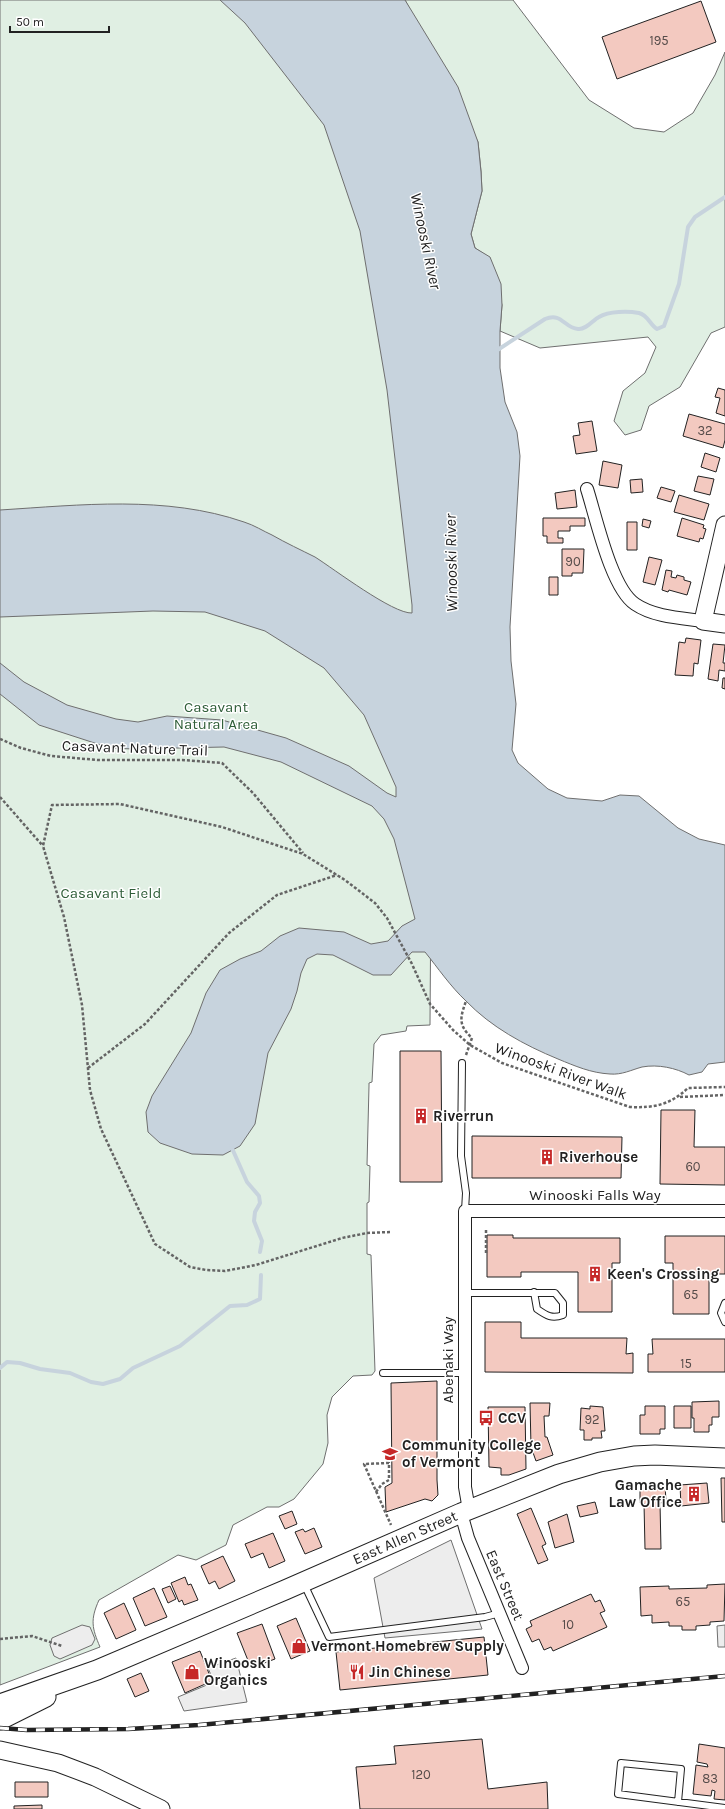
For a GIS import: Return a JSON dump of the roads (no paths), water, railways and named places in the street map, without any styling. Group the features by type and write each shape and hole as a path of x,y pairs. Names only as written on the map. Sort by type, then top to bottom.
{"main road":[{"name":"East Allen Street","path":"0,1704 97,1670 303,1583 465,1511 559,1474 613,1459 655,1455 725,1458"},
{"name":"East Allen Street","path":"0,1720 97,1670"}],"street":[{"path":"588,489 613,571 626,595 635,604 650,611 668,616 725,624"},
{"path":"703,621 725,525"},
{"name":"Winooski Falls Way","path":"465,1211 725,1211"},
{"name":"Abenaki Way","path":"465,1211 465,1511"},
{"name":"East Street","path":"465,1511 468,1538 522,1668"},
{"path":"0,1750 58,1763 95,1777 161,1809"}],"lane":[{"path":"462,1063 461,1156 466,1193 465,1211"},
{"path":"464,1293 534,1292 555,1293 563,1303 563,1315 555,1318 545,1315 538,1309 534,1292"},
{"path":"725,1303 721,1313 725,1322"},
{"path":"383,1373 464,1373"},
{"path":"303,1583 329,1637 485,1617 500,1613"},
{"path":"678,1802 681,1769 622,1763 618,1794 678,1802 725,1808"}],"water":[{"name":"Winooski River","path":"220,0 405,0 458,87 478,142 481,172 482,191 471,234 475,248 490,257 501,284 502,305 500,368 505,402 517,432 520,456 510,627 511,661 516,704 512,750 518,763 548,789 567,798 602,801 620,795 639,796 678,828 699,839 725,845 725,1062 708,1064 702,1072 689,1075 678,1070 660,1066 642,1067 614,1074 590,1071 545,1054 497,1027 460,995 425,952 412,952 391,975 373,975 333,955 317,954 307,959 301,973 291,1009 268,1053 255,1124 240,1146 223,1155 192,1154 160,1143 148,1132 146,1112 152,1096 191,1033 206,993 220,970 240,959 261,951 280,936 299,928 344,932 371,944 388,941 402,926 415,919 394,839 384,819 372,806 281,762 224,747 133,749 110,748 39,725 0,694 0,663 24,682 67,705 116,719 138,722 167,716 222,720 286,738 349,766 387,793 396,797 396,787 364,715 324,668 265,631 205,612 153,611 0,617 0,510 92,504 154,505 184,508 248,523 315,557 378,599 403,611 412,613 387,390 360,231 324,125 245,23"}],"waterway":[{"path":"496,351 545,319 551,317 555,317 573,328 581,329 603,315 619,312 630,312 642,314 657,329 664,326 679,284 688,227 695,217 725,197"},
{"path":"231,1146 247,1182 259,1196 260,1203 255,1212 254,1221 262,1241 260,1252"},
{"path":"0,1368 7,1362 20,1363 40,1369 70,1373 91,1382 103,1384 120,1379 133,1368 180,1346 230,1306 247,1305 260,1299 261,1275"}],"railway":[{"path":"0,1728 27,1730 128,1729 199,1725 725,1676"}],"place":[{"name":"Riverrun","path":"421,1116"},
{"name":"Riverhouse","path":"547,1157"},
{"name":"Keen's Crossing","path":"595,1274"},
{"name":"CCV","path":"486,1418"},
{"name":"Community College of Vermont","path":"390,1454"},
{"name":"Gamache Law Office","path":"694,1494"},
{"name":"Vermont Homebrew Supply","path":"299,1646"},
{"name":"Winooski Organics","path":"192,1672"},
{"name":"Jin Chinese","path":"357,1672"}],"park label":[{"name":"Casavant Natural Area","path":"216,716"},
{"name":"Casavant Field","path":"111,893"}]}
